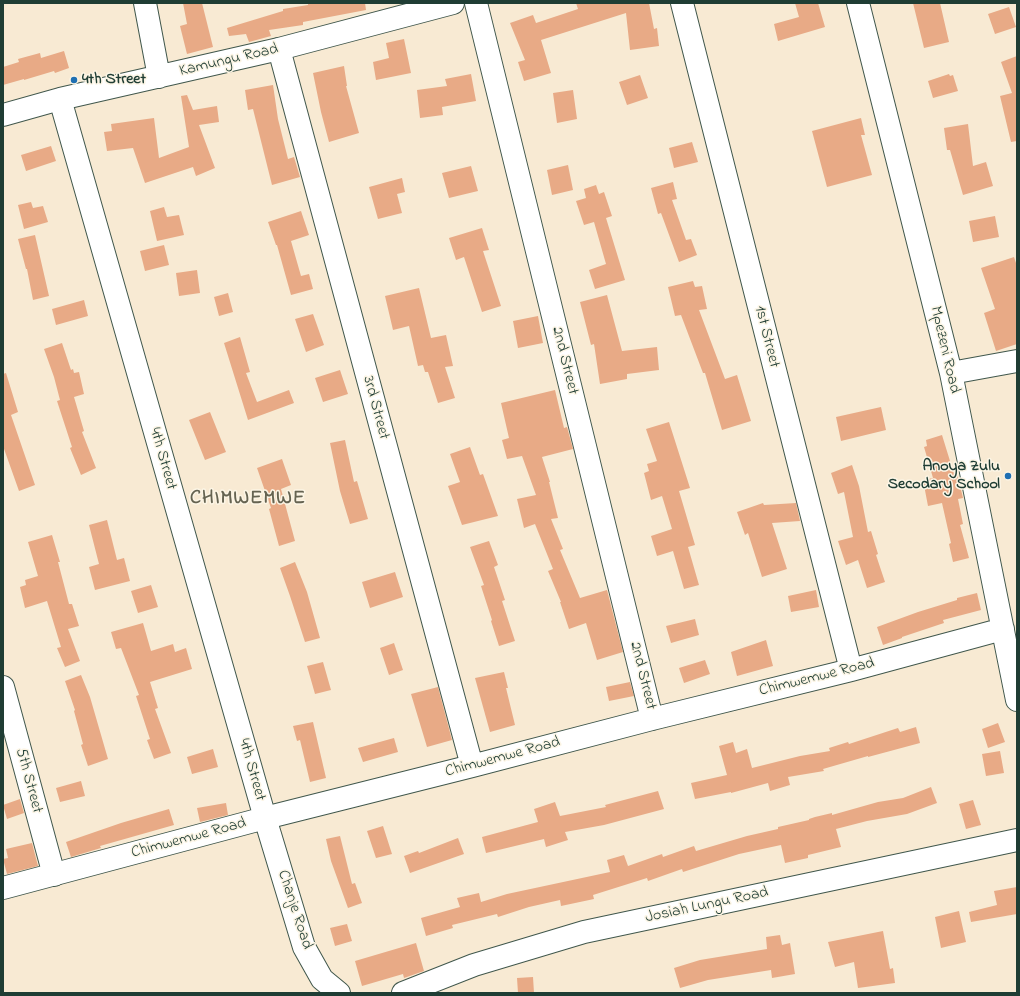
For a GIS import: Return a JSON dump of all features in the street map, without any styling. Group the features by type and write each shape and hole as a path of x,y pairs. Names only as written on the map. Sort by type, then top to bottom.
{"street":[{"path":"145,3 160,76"},
{"name":"Kamungu Road","path":"3,114 60,99 278,49 454,3"},
{"name":"2nd Street","path":"476,3 652,719"},
{"name":"1st Street","path":"682,3 851,670"},
{"name":"Mpezeni Road","path":"858,3 951,373 1017,700"},
{"name":"3rd Street","path":"278,49 472,766"},
{"name":"4th Street","path":"60,99 265,818"},
{"path":"951,373 1017,361"},
{"name":"Chimwemwe Road","path":"3,888 54,876 265,818 652,719 851,670 1003,629"},
{"name":"5th Street","path":"3,687 54,876"},
{"name":"Chanje Road","path":"265,818 304,946 322,980 339,993"},
{"name":"Josiah Lungu Road","path":"403,993 474,965 584,932 1017,840"}],"building":[{"path":"183,3 202,3 213,47 187,54 180,26 187,24"},
{"path":"308,3 365,3 366,10 303,22 303,25 269,30 271,36 249,42 246,34 229,36 227,28 283,11 283,9 308,5"},
{"path":"576,3 649,3 654,29 657,28 659,46 630,50 626,13 541,40 551,73 524,81 518,62 525,60 510,23 533,15 536,23 578,9"},
{"path":"795,3 818,3 825,27 778,41 774,24 799,17"},
{"path":"913,3 940,3 949,42 924,48"},
{"path":"1009,7 1016,27 995,34 988,14"},
{"path":"404,39 411,73 376,80 373,62 389,58 386,43"},
{"path":"64,51 69,68 55,73 54,71 3,85 3,67 19,62 18,59 40,53 41,58"},
{"path":"1017,56 1017,141 1011,142 1000,96 1012,93 1001,62"},
{"path":"344,66 346,86 359,133 329,142 313,73"},
{"path":"471,74 476,101 442,107 443,115 420,118 417,90 447,86 445,79"},
{"path":"949,74 950,76 953,75 958,91 933,98 928,81"},
{"path":"640,75 648,98 627,105 619,82"},
{"path":"273,85 278,119 288,159 294,157 300,177 272,185 253,109 248,110 245,90"},
{"path":"573,90 577,119 557,123 553,93"},
{"path":"187,95 193,110 217,106 219,122 199,125 215,168 196,176 193,167 145,183 133,148 107,151 104,132 112,131 111,124 154,118 159,158 189,147 181,96"},
{"path":"861,118 865,135 861,135 872,175 827,187 812,131"},
{"path":"968,124 973,166 986,162 993,186 963,195 950,150 947,150 944,128"},
{"path":"692,142 698,162 674,168 669,148"},
{"path":"51,146 56,161 26,171 21,155"},
{"path":"568,165 573,190 552,195 547,170"},
{"path":"471,166 478,191 449,198 442,173"},
{"path":"402,178 405,192 397,194 402,213 378,219 369,187"},
{"path":"673,182 677,199 672,200 686,240 691,239 697,255 679,262 661,213 658,214 651,188"},
{"path":"596,185 599,194 604,192 612,216 606,218 625,280 595,289 589,270 606,264 594,222 584,225 576,201 586,198 584,189"},
{"path":"31,202 33,208 43,206 48,222 24,229 18,205"},
{"path":"164,207 167,217 179,215 184,235 157,241 150,211"},
{"path":"301,211 309,235 291,241 301,276 309,274 313,289 291,295 277,245 268,222"},
{"path":"995,216 999,237 973,242 969,221"},
{"path":"482,228 489,250 483,251 501,306 482,312 464,257 456,260 449,238"},
{"path":"35,235 49,296 33,300 27,269 18,239"},
{"path":"164,245 169,265 145,271 140,251"},
{"path":"1014,257 1017,266 1017,344 996,351 984,313 995,309 981,268"},
{"path":"197,270 200,293 179,296 176,273"},
{"path":"693,281 695,287 702,286 707,309 699,310 725,379 737,375 751,421 722,430 705,373 703,373 681,315 675,316 668,287"},
{"path":"419,288 431,338 446,335 453,366 445,367 455,398 438,403 428,372 425,372 423,365 418,366 409,326 393,330 385,296"},
{"path":"228,293 233,312 219,316 214,297"},
{"path":"607,295 622,351 657,347 659,370 627,374 627,379 600,384 594,344 591,345 580,302"},
{"path":"84,300 88,316 56,325 52,309"},
{"path":"313,314 324,345 306,352 295,319"},
{"path":"538,316 543,343 518,348 513,321"},
{"path":"240,337 250,372 246,373 257,402 289,390 294,403 248,420 224,343"},
{"path":"62,343 71,370 73,369 74,373 79,372 84,394 74,397 84,431 82,432 96,468 81,475 70,448 72,447 57,401 60,400 54,377 44,349"},
{"path":"340,370 348,394 323,402 315,378"},
{"path":"6,373 18,412 11,415 35,485 19,491 3,446 3,374"},
{"path":"555,390 564,428 567,427 573,449 542,457 550,482 558,518 551,519 563,549 560,550 580,598 607,590 623,652 597,660 586,623 569,629 561,602 548,571 553,569 535,524 524,528 517,499 536,495 522,456 507,459 502,440 509,438 501,403"},
{"path":"881,407 886,430 841,441 836,417"},
{"path":"210,412 226,452 205,460 189,420"},
{"path":"669,422 690,488 679,491 695,545 688,547 699,585 684,589 673,551 657,556 651,536 672,529 662,496 651,500 644,473 649,471 647,464 657,461 646,429"},
{"path":"942,435 954,474 957,473 963,498 958,499 963,524 960,525 969,558 953,562 949,544 951,543 942,503 928,506 923,480 933,478 924,447 927,446 926,440"},
{"path":"345,440 354,482 357,481 368,519 350,524 340,491 330,443"},
{"path":"470,447 480,475 483,474 498,516 462,525 448,486 460,482 450,454"},
{"path":"282,459 291,485 281,489 295,541 279,546 269,509 271,508 257,468"},
{"path":"852,465 859,486 868,532 871,531 878,554 876,555 885,582 867,588 858,560 846,565 838,541 853,537 844,492 838,494 831,473"},
{"path":"763,503 764,505 796,503 800,521 772,523 787,569 762,577 748,533 745,535 737,512"},
{"path":"107,520 117,560 124,558 130,581 95,590 89,567 99,564 89,525"},
{"path":"52,535 60,562 58,562 69,604 72,604 79,626 68,629 80,661 65,667 57,648 61,647 47,601 25,608 20,587 26,585 25,580 38,576 28,542"},
{"path":"489,541 498,565 494,567 505,600 502,601 515,641 499,646 481,586 484,585 470,547"},
{"path":"295,562 307,592 320,638 305,642 280,568"},
{"path":"395,572 403,597 370,608 362,582"},
{"path":"151,585 158,607 138,613 131,591"},
{"path":"816,590 819,607 791,612 788,596"},
{"path":"977,593 981,610 943,620 944,623 883,645 877,627 957,600 957,598"},
{"path":"695,619 699,635 671,643 666,626"},
{"path":"143,623 151,651 173,644 175,652 186,648 192,669 150,682 158,708 155,709 171,753 154,759 147,740 150,739 136,696 139,695 121,648 116,649 111,632"},
{"path":"766,640 773,666 737,676 731,652"},
{"path":"394,643 403,670 389,675 380,648"},
{"path":"705,660 710,674 684,683 679,668"},
{"path":"323,662 331,690 315,694 307,666"},
{"path":"504,672 508,688 506,688 515,725 490,732 475,678"},
{"path":"81,675 90,697 108,759 88,766 81,745 83,744 74,711 75,710 65,681"},
{"path":"630,682 634,696 609,701 606,687"},
{"path":"438,687 452,740 427,747 411,694"},
{"path":"313,722 326,778 310,782 300,740 297,741 293,726"},
{"path":"998,723 1005,742 988,748 982,729"},
{"path":"916,727 920,743 823,769 824,771 788,777 790,785 770,791 768,783 731,793 695,799 691,783 727,775 719,746 733,742 736,753 747,749 752,768 800,756 830,751 829,748 848,742 849,744 898,728 900,732"},
{"path":"394,738 398,752 363,762 358,748"},
{"path":"213,749 218,767 192,774 187,757"},
{"path":"1000,751 1004,773 986,776 982,754"},
{"path":"81,781 85,796 60,802 56,788"},
{"path":"931,787 937,803 907,814 867,821 836,829 841,847 808,855 808,858 785,863 781,845 739,854 683,872 682,869 648,881 647,878 593,895 594,899 561,906 560,900 529,907 498,917 497,914 452,925 453,928 426,936 421,918 460,907 457,898 479,893 481,902 507,894 610,872 607,860 624,855 628,866 662,854 663,857 694,846 696,851 747,836 778,829 778,827 809,820 815,817 832,813 832,815 878,802 903,798"},
{"path":"658,791 664,809 604,825 565,832 568,840 546,847 544,839 486,853 482,837 538,822 534,809 555,802 560,816 606,807 605,805"},
{"path":"20,799 24,813 7,819 3,805"},
{"path":"973,800 981,825 966,829 959,804"},
{"path":"226,803 228,815 200,822 197,808"},
{"path":"169,809 174,825 100,846 101,848 71,857 66,842 121,823"},
{"path":"383,826 392,854 376,858 367,831"},
{"path":"340,836 352,884 355,883 362,903 348,908 331,861 326,839"},
{"path":"458,838 464,854 410,873 404,856 418,851 419,853"},
{"path":"32,843 38,866 7,874 3,859 8,858 6,849"},
{"path":"1017,887 1017,914 971,922 969,912 997,905 994,891"},
{"path":"959,911 966,942 941,948 935,917"},
{"path":"347,924 352,941 335,946 330,928"},
{"path":"883,931 890,969 893,968 895,983 858,988 854,962 835,967 828,942"},
{"path":"780,935 782,945 790,943 795,974 772,978 771,970 708,980 680,988 674,968 700,960 767,949 766,937"},
{"path":"416,943 424,971 404,978 403,974 362,986 355,961"},
{"path":"533,977 534,993 518,993 517,978"}],"place":[{"name":"4th Street","path":"74,80"},
{"name":"Anoya Zulu Secodary School","path":"1008,476"}],"district":[{"name":"CHIMWEMWE","path":"248,500"}]}
